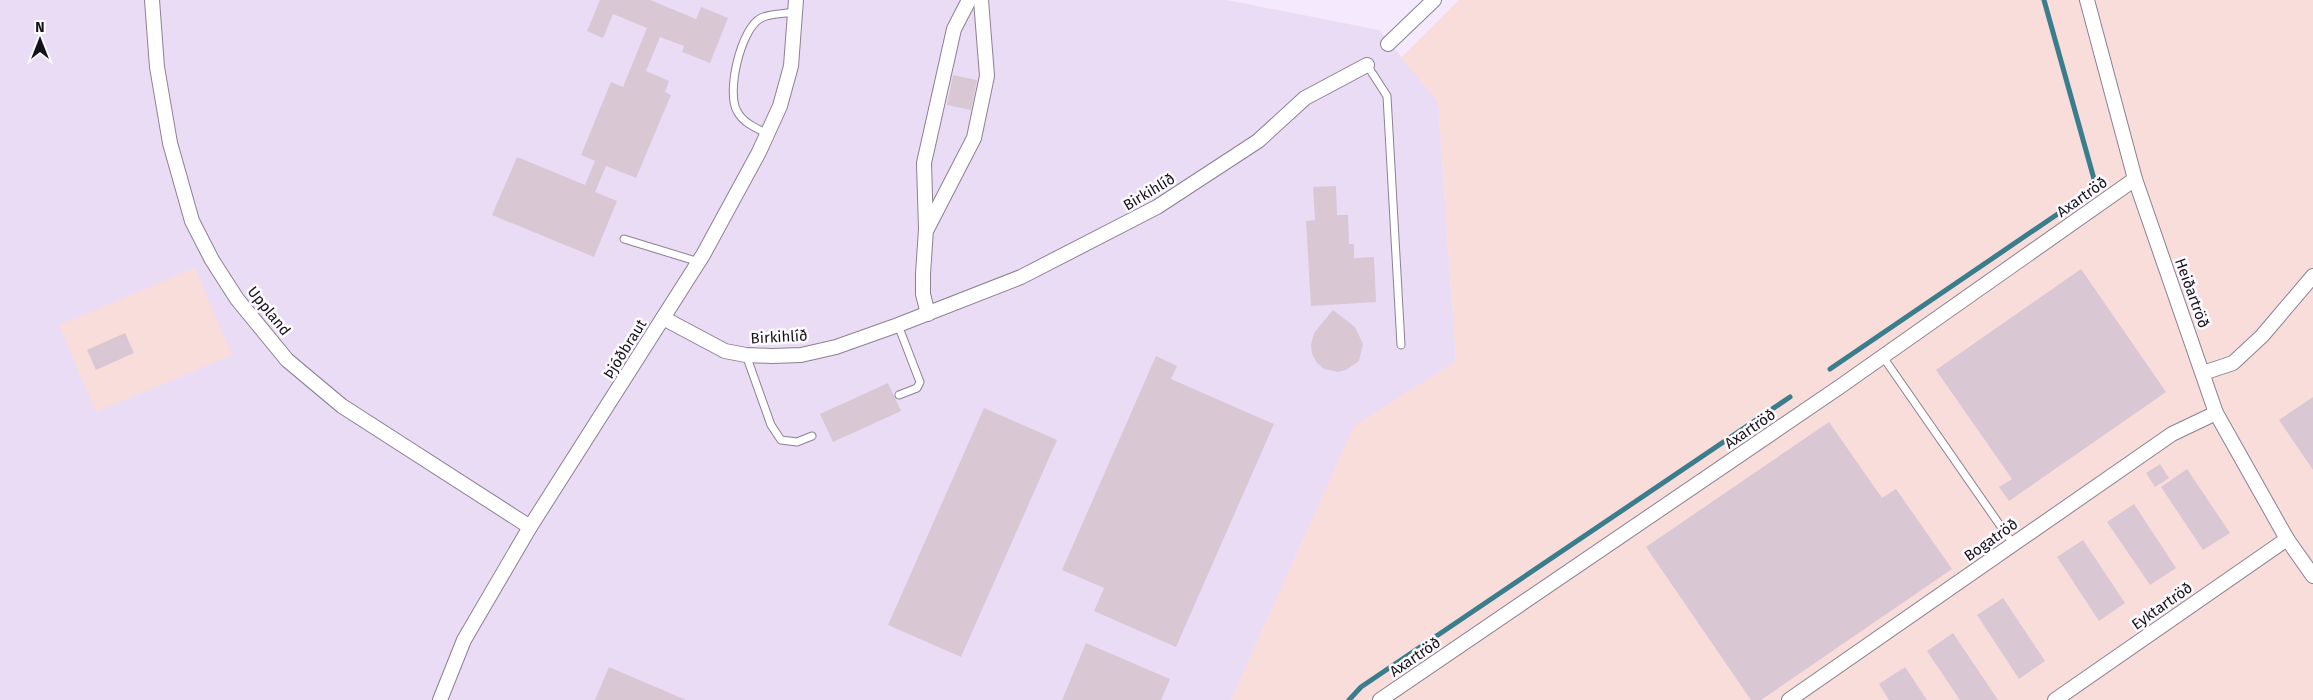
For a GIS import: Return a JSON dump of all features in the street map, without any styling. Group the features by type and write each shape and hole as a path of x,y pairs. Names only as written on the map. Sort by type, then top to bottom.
{"street":[{"name":"Uppland","path":"152,0 157,67 172,151 192,221 212,260 237,299 287,360 342,406 530,527"},
{"path":"928,314 923,294 926,229 924,163 954,29 969,0"},
{"path":"926,229 974,138 987,76 981,0"},
{"path":"1388,44 1434,0"},
{"name":"Heiðartröð","path":"2087,0 2134,179 2216,413 2287,539 2313,576"},
{"name":"Þjóðbraut","path":"440,700 464,640 530,527 698,262 768,134 780,106 791,66 796,6"},
{"name":"Birkihlíð","path":"663,318 726,351 746,355 801,355 836,347 898,325 1022,277 1157,207 1258,141 1305,98 1367,65"},
{"name":"Axartröð","path":"1380,700 1883,357 2134,179"},
{"path":"2203,373 2233,363 2262,336 2313,276"},
{"name":"Bogatröð","path":"1789,700 2172,434 2216,413"},
{"name":"Eyktartröð","path":"2055,700 2287,539"}],"lane":[{"path":"768,134 746,122 736,110 732,97 735,72 748,32 754,23 796,6"},
{"path":"1367,65 1387,96 1401,345"},
{"path":"624,239 698,262"},
{"path":"898,325 920,382 917,388 900,395"},
{"path":"746,355 771,425 781,440 798,442 812,436"},
{"path":"1883,357 2013,544"}],"shaded area":[{"path":"0,0 1227,0 1379,30 1438,101 1456,361 1354,427 1231,700 0,700"},
{"path":"1459,0 2313,0 2313,700 1231,700 1354,426 1456,361 1438,101 1401,58"},
{"path":"195,268 232,355 96,412 59,325"}],"building":[{"path":"600,0 650,0 696,19 701,7 728,18 710,63 682,52 684,46 660,37 646,71 669,81 665,92 671,95 636,178 606,166 595,192 617,201 594,257 492,215 517,157 585,185 595,161 581,155 611,82 623,87 647,28 613,14 603,38 587,31"},
{"path":"953,75 977,80 971,110 947,105"},
{"path":"1336,186 1337,215 1348,215 1349,244 1354,244 1354,258 1374,257 1376,302 1311,306 1306,221 1315,220 1313,187"},
{"path":"2081,269 2166,392 2009,501 1999,487 2012,479 1936,370"},
{"path":"1333,310 1355,327 1363,344 1359,361 1346,370 1338,372 1324,369 1317,363 1312,354 1311,345 1314,333"},
{"path":"125,333 134,353 96,370 87,350"},
{"path":"1156,356 1177,366 1171,379 1274,424 1176,647 1094,611 1104,588 1062,570"},
{"path":"888,383 901,411 833,442 820,414"},
{"path":"2313,397 2313,470 2279,420"},
{"path":"984,408 1057,440 961,657 888,625"},
{"path":"1829,422 1882,498 1896,489 1952,569 1761,700 1751,700 1646,547"},
{"path":"2160,464 2169,478 2155,487 2146,473"},
{"path":"2187,469 2230,533 2203,550 2161,487"},
{"path":"2134,504 2176,568 2150,585 2107,522"},
{"path":"2083,540 2125,603 2099,621 2057,557"},
{"path":"2003,598 2045,661 2019,679 1977,615"},
{"path":"1953,633 1998,700 1960,700 1927,651"},
{"path":"1086,643 1170,679 1161,700 1062,700"},
{"path":"609,667 686,700 595,700"},
{"path":"1905,667 1927,700 1889,700 1879,684"}],"waterway":[{"path":"1830,369 2087,194 2094,179 2044,0"},
{"path":"1349,700 1361,687 1790,397"}]}
